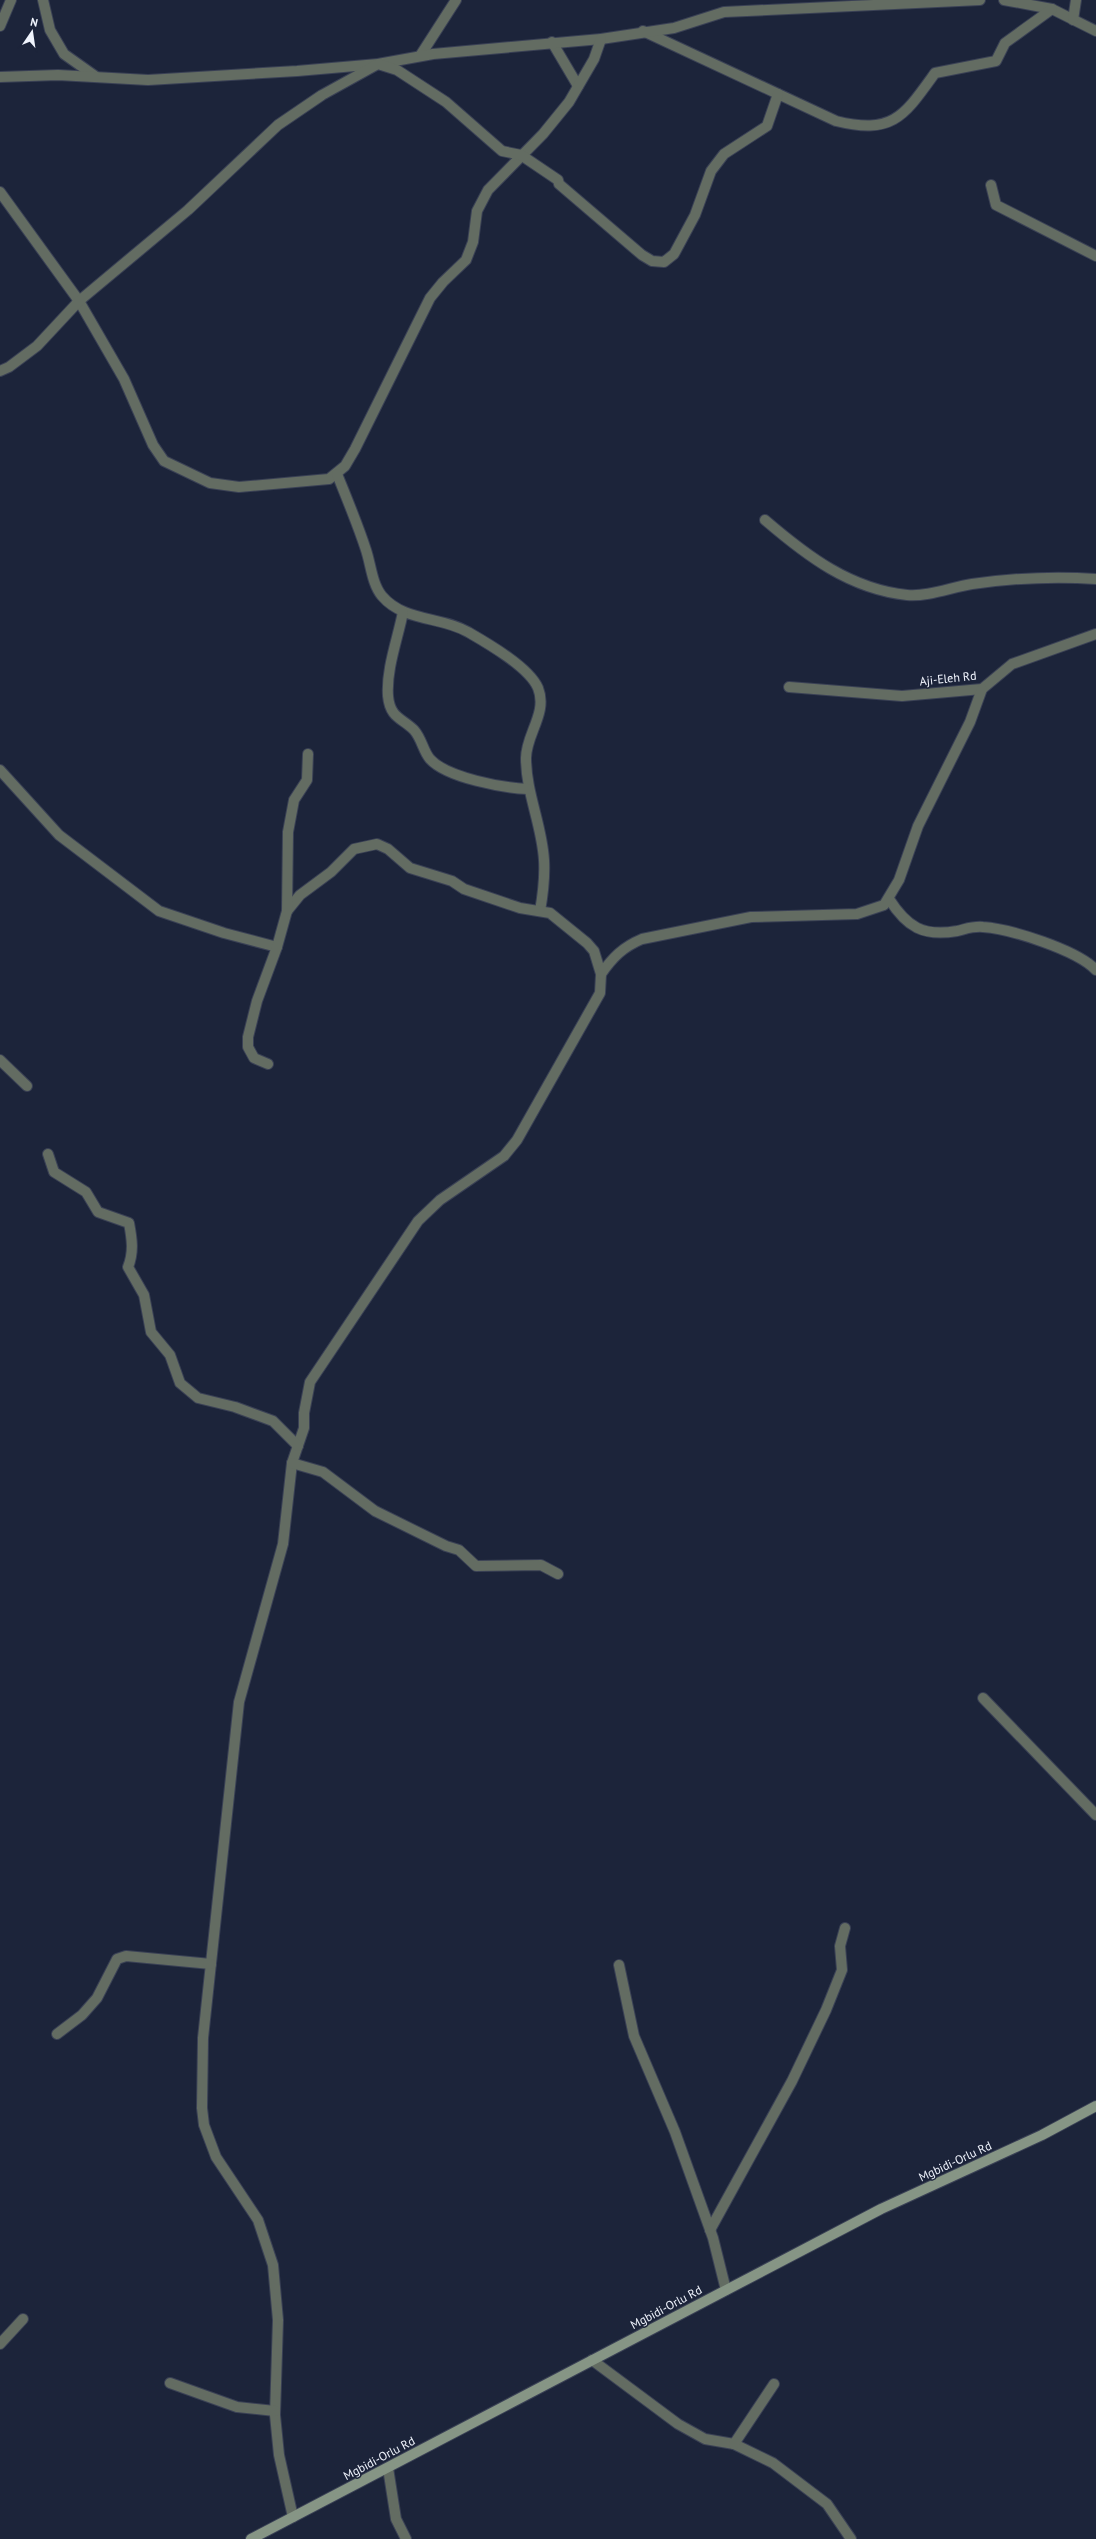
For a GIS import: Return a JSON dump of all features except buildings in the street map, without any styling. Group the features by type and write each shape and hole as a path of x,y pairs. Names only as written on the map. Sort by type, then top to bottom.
{"main road":[{"name":"Mgbidi-Orlu Rd","path":"251,2539 881,2209 1042,2135 1096,2106"}],"street":[{"path":"0,26 11,0"},
{"path":"43,0 50,30 64,54 95,76"},
{"path":"420,56 456,0"},
{"path":"0,77 95,76 163,80 378,64 420,56 552,42 601,39 643,31 674,28 724,12 980,0"},
{"path":"1004,0 1052,9 1096,31"},
{"path":"1073,20 1076,0"},
{"path":"643,31 836,121 859,127 876,127 892,122 911,106 935,73 996,61 1005,43 1052,9"},
{"path":"0,192 79,301 124,379 153,445 164,461 210,483 239,487 329,479 337,474 355,449 430,298 442,282 466,260 473,242 477,211 488,190 543,134 569,102 594,59 601,39"},
{"path":"552,42 578,86"},
{"path":"0,371 9,367 37,346 79,301 171,224 278,125 322,95 378,64 397,70 446,102 502,151 521,155 558,180 559,184 642,256 652,261 664,262 674,254 695,215 711,171 724,154 767,126 778,94"},
{"path":"991,185 996,205 1096,256"},
{"path":"337,474 367,551 373,578 382,596 403,612 461,628 493,647 528,674 538,687 540,699 538,718 528,743 526,757 528,789 544,859 544,890 540,911"},
{"path":"765,520 824,567 858,583 908,595 1024,578 1051,576 1096,579"},
{"path":"403,612 390,672 388,696 395,717 416,733 430,759 439,766 456,774 514,788 528,789"},
{"name":"Aji-Eleh Rd","path":"789,687 902,696 982,689 1012,664 1096,634"},
{"path":"601,974 612,958 627,945 642,939 751,917 857,914 875,910 884,905 889,899 899,880 918,826 970,722 982,689"},
{"path":"268,1064 254,1058 248,1047 248,1037 256,1001 277,947 287,911 288,832 294,800 308,780 308,754"},
{"path":"0,770 59,835 160,911 224,933 277,947"},
{"path":"287,911 300,895 331,872 354,849 377,844 388,849 410,868 452,881 474,893 520,908 550,913 587,943 594,951 601,974 600,993 517,1140 504,1156 440,1200 418,1221 310,1382 304,1413 304,1428 292,1463 283,1544 239,1702 203,2038 202,2108 204,2125 216,2157 258,2220 273,2265 278,2320 275,2411 279,2455 293,2518"},
{"path":"889,899 901,918 922,930 935,933 970,927 997,929 1074,954 1096,970"},
{"path":"0,1060 27,1086"},
{"path":"48,1154 54,1172 86,1192 98,1212 129,1223 133,1242 132,1257 128,1268 144,1295 151,1332 170,1355 180,1383 198,1398 235,1407 273,1421 298,1446"},
{"path":"292,1463 322,1472 375,1511 446,1546 459,1550 476,1566 541,1565 558,1574"},
{"path":"983,1698 1096,1815"},
{"path":"710,2230 792,2081 826,2010 842,1970 840,1946 845,1928"},
{"path":"57,2034 82,2015 98,1998 117,1959 126,1956 211,1964"},
{"path":"619,1965 634,2036 674,2132 710,2230 726,2290"},
{"path":"0,2344 23,2319"},
{"path":"592,2360 678,2424 705,2439 734,2444 773,2463 827,2504 851,2539"},
{"path":"170,2383 237,2407 275,2411"},
{"path":"734,2444 774,2384"},
{"path":"388,2468 396,2519 406,2539"}]}
